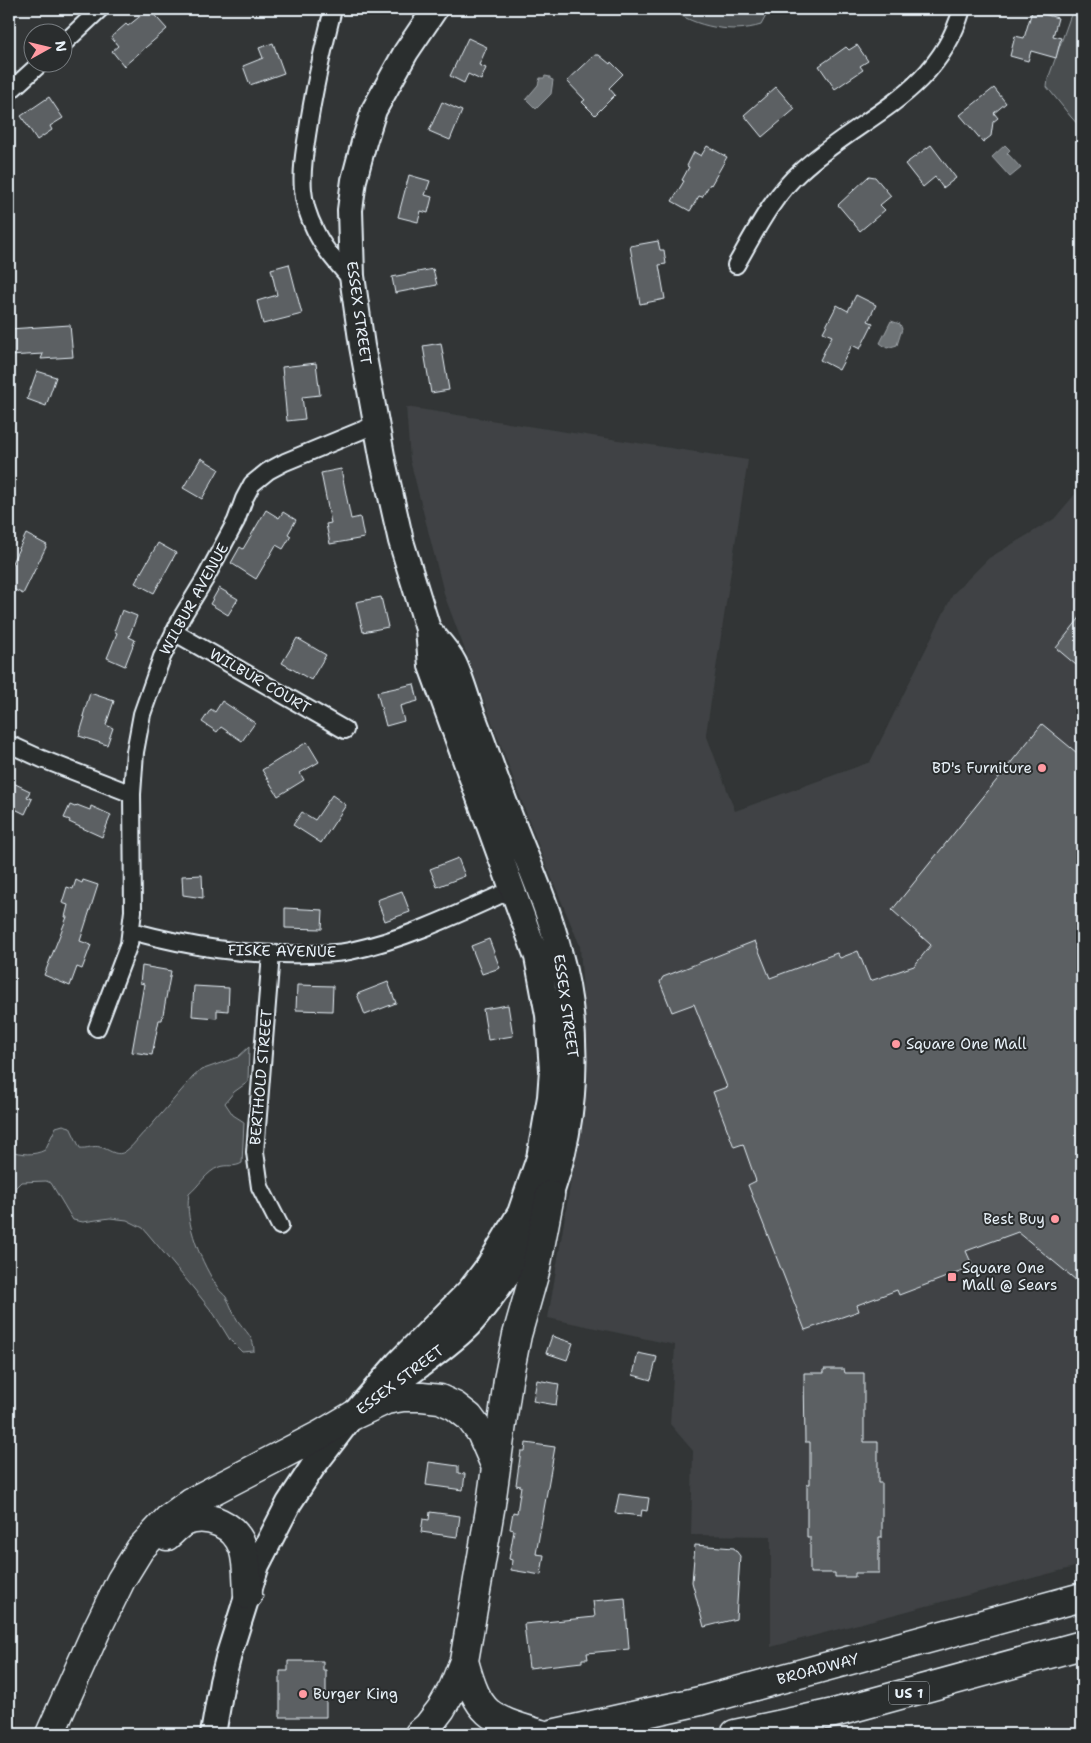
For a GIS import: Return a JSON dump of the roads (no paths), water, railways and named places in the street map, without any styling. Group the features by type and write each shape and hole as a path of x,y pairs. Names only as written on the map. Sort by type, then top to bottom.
{"highway":[{"path":"419,1734 442,1709 464,1661 491,1504 512,1355 536,1268 550,1195"},
{"path":"50,1734 121,1580 140,1549 169,1518 191,1502 320,1435 352,1416 386,1400 403,1396 440,1399 455,1406 469,1417 481,1433 495,1465"},
{"path":"63,1734 104,1638 148,1553 184,1522 196,1519 212,1520 225,1525 235,1534 242,1546 246,1559 248,1595"},
{"name":"BROADWAY","path":"552,1734 700,1701 1082,1597"},
{"name":"US 1","path":"735,1734 834,1713 1082,1645"},
{"path":"464,1661 475,1696 489,1714 509,1725 541,1734"}],"main road":[{"name":"ESSEX STREET","path":"213,1734 222,1682 239,1618 248,1595 256,1565 289,1503 312,1468 352,1416 398,1363 470,1290 489,1266 520,1213 530,1187 539,1158 550,1097 552,1070 551,1040 537,957 431,666 428,629 401,541 376,424 353,282 350,210 354,180 364,142 374,110 388,83 434,9"},
{"name":"ESSEX STREET","path":"352,1416 441,1349 468,1326 485,1306 519,1260 531,1240 550,1195 564,1151 568,1127 574,1055 570,1011 559,949 453,661 428,629"}],"street":[{"path":"72,36 100,9"},
{"path":"333,9 318,69 311,109 303,189 314,229 327,252 353,282"},
{"path":"736,265 773,203 801,170 831,146 904,96 923,77 945,49 962,9"},
{"path":"9,92 31,72"},
{"name":"WILBUR AVENUE","path":"97,1028 129,944 133,910 132,794 135,752 142,714 162,657 174,632 223,546 252,484 268,471 285,462 376,424"},
{"name":"WILBUR COURT","path":"174,632 345,730"},
{"path":"9,744 132,794"},
{"name":"FISKE AVENUE","path":"131,931 203,948 270,954 348,952 425,928 513,889"},
{"name":"BERTHOLD STREET","path":"270,954 255,1152 260,1187 280,1226"}],"place":[{"name":"BD's Furniture","path":"1042,768"},
{"name":"Square One Mall","path":"896,1044"},
{"name":"Best Buy","path":"1055,1219"},
{"name":"Square One Mall @ Sears","path":"952,1277"},
{"name":"Burger King","path":"303,1694"}]}
